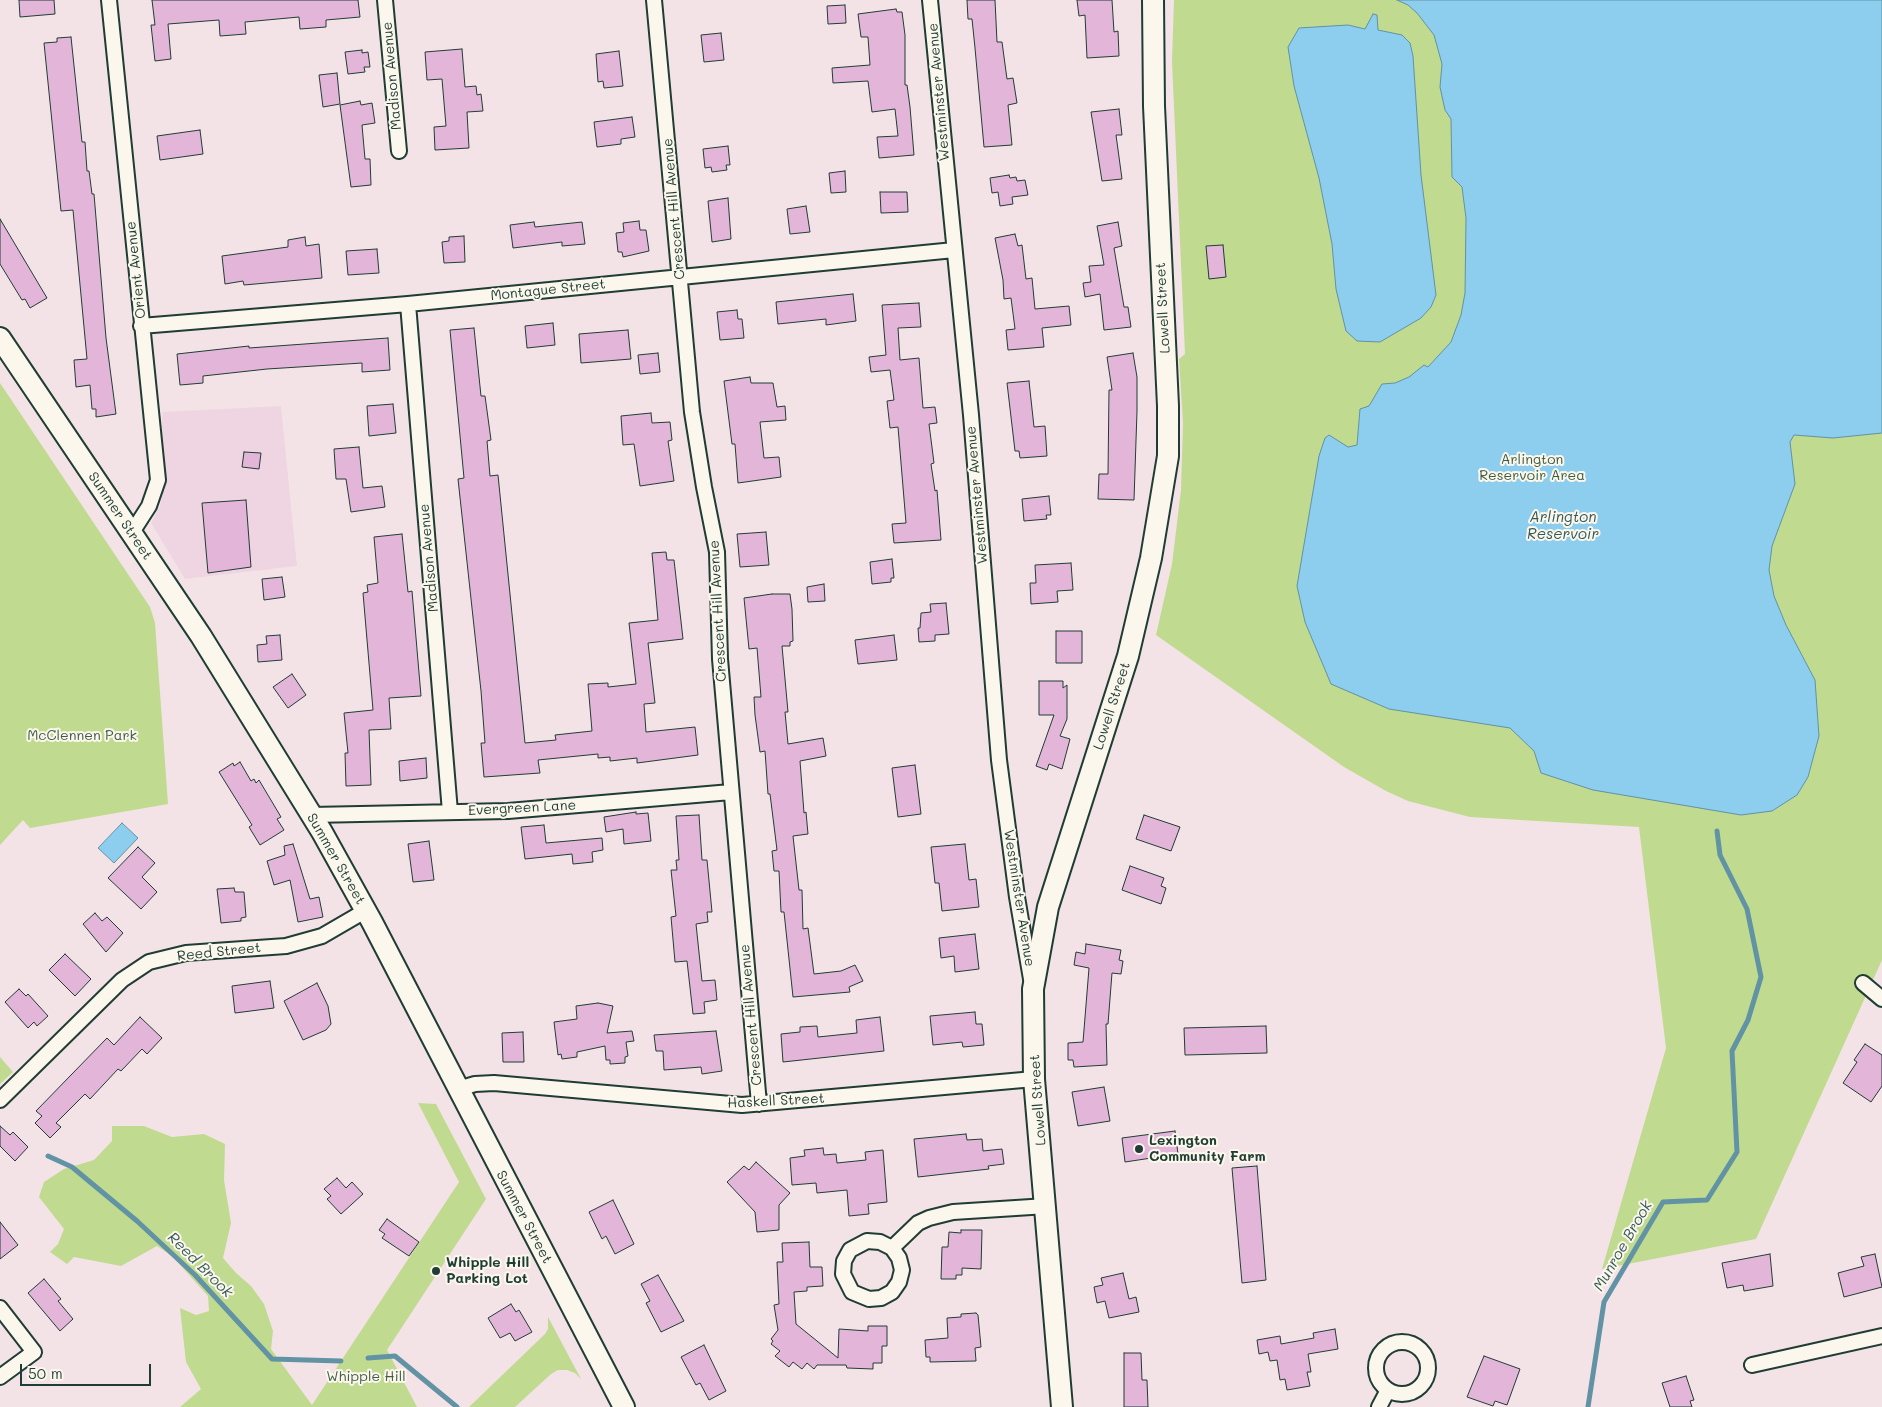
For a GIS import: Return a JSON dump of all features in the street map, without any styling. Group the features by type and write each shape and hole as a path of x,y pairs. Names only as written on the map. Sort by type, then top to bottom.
{"main road":[{"name":"Lowell Street","path":"1062,1407 1047,1206 1034,1079 1033,989 1048,907 1130,647 1152,558 1168,456 1168,406 1154,106 1153,0"},
{"name":"Summer Street","path":"0,338 201,636 311,815 365,911 624,1407"}],"street":[{"name":"Orient Avenue","path":"109,0 158,480 149,506 131,534"},
{"name":"Madison Avenue","path":"384,0 399,151"},
{"name":"Crescent Hill Avenue","path":"654,0 692,412 717,552 720,659 759,1104"},
{"name":"Westminster Avenue","path":"930,0 971,415 999,760 1017,897 1033,989"},
{"name":"Montague Street","path":"141,326 408,304 954,250"},
{"name":"Madison Avenue","path":"408,304 450,812"},
{"name":"Evergreen Lane","path":"311,815 508,811 732,792"},
{"name":"Reed Street","path":"0,1100 122,980 149,962 186,953 286,946 322,936 365,911"},
{"path":"1863,983 1882,999"},
{"name":"Haskell Street","path":"458,1089 475,1084 494,1083 721,1104 759,1104 1034,1079"},
{"path":"892,1248 918,1223 941,1214 1047,1206"},
{"path":"868,1241 880,1242 892,1248 899,1258 902,1270 900,1282 892,1292 881,1298 869,1299 852,1292 843,1274 844,1261 850,1250 868,1241"},
{"path":"0,1308 34,1352 0,1377"},
{"path":"1752,1365 1882,1336"},
{"path":"1379,1407 1388,1390"}],"shaded area":[{"path":"281,406 297,566 185,579 151,523 160,506 163,492 160,441 163,412"}],"green space":[{"name":"Arlington Reservoir Area","path":"1174,0 1882,0 1882,960 1756,1239 1602,1269 1666,1048 1639,827 1470,817 1408,801 1344,767 1156,635 1172,564 1181,490 1183,423 1179,359 1185,354 1172,62"},
{"name":"McClennen Park","path":"0,383 150,607 155,623 168,804 30,828 23,820 0,845"},
{"path":"0,1057 13,1072 0,1084"},
{"name":"Whipple Hill","path":"418,1103 436,1104 486,1199 387,1350 417,1407 180,1407 201,1389 186,1362 180,1308 196,1315 209,1311 208,1296 172,1256 157,1246 121,1266 74,1257 67,1264 50,1252 58,1244 64,1229 39,1197 44,1182 64,1169 94,1160 112,1141 112,1126 144,1126 172,1137 204,1134 225,1144 224,1180 231,1223 223,1258 251,1286 264,1304 273,1331 271,1349 312,1405 459,1182"},
{"path":"548,1317 581,1379 575,1373 567,1370 558,1370 551,1374 515,1407 469,1407 545,1334 548,1329"}],"water":[{"name":"Arlington Reservoir","path":"1397,0 1882,0 1882,433 1833,438 1794,435 1790,442 1795,484 1772,546 1769,570 1774,596 1786,625 1815,680 1819,736 1808,777 1797,795 1772,811 1741,815 1593,790 1541,773 1534,751 1510,728 1389,709 1331,684 1305,622 1297,586 1319,456 1325,438 1329,435 1348,447 1357,445 1360,409 1369,406 1382,384 1395,383 1409,377 1424,365 1428,367 1451,342 1461,315 1465,293 1466,218 1462,187 1452,177 1451,119 1445,110 1440,87 1442,64 1434,35 1417,13 1408,5"},
{"path":"1373,14 1377,15 1378,30 1402,35 1410,43 1413,56 1421,175 1436,295 1431,307 1421,318 1380,342 1357,341 1346,331 1336,289 1332,244 1319,178 1294,86 1288,47 1299,28 1348,25 1365,29"},
{"path":"122,823 138,838 114,863 98,848"}],"building":[{"path":"19,0 54,0 55,14 20,17"},
{"path":"152,0 358,0 360,17 326,20 326,27 300,29 299,17 245,22 246,34 220,36 219,20 168,24 171,59 155,61 151,25 155,25"},
{"path":"967,0 995,0 997,42 1002,42 1007,79 1013,78 1017,103 1008,105 1012,145 984,147 972,19 968,19"},
{"path":"1077,0 1112,0 1114,32 1118,31 1119,56 1087,58 1085,15 1079,16"},
{"path":"845,5 846,23 828,24 827,6"},
{"path":"896,9 897,12 902,12 905,35 905,85 907,85 910,107 914,155 879,158 877,137 898,136 895,109 872,112 868,81 833,83 832,68 870,65 868,37 861,37 858,14"},
{"path":"721,33 724,60 704,62 701,35"},
{"path":"71,37 82,142 85,142 87,171 89,171 92,194 94,194 106,338 116,414 96,417 96,409 92,409 90,385 76,387 74,360 87,359 73,210 61,211 44,43 57,42 57,38"},
{"path":"462,49 465,87 476,86 477,95 481,94 483,111 467,112 469,148 435,150 434,127 446,126 442,79 427,80 425,52"},
{"path":"362,50 362,53 368,52 370,67 364,67 365,72 348,74 345,52"},
{"path":"619,51 623,86 604,88 603,81 598,82 596,54"},
{"path":"337,73 340,104 323,107 319,75"},
{"path":"360,101 361,105 372,103 375,123 362,125 365,159 370,159 371,185 351,187 340,105"},
{"path":"1119,109 1122,135 1116,135 1122,179 1102,181 1091,112"},
{"path":"632,117 635,137 621,139 621,144 597,147 594,122"},
{"path":"200,130 203,154 160,160 157,136"},
{"path":"728,146 730,165 726,165 727,170 712,172 711,167 705,168 703,149"},
{"path":"845,171 846,192 831,193 829,173"},
{"path":"1009,175 1010,178 1016,177 1017,181 1025,180 1028,195 1012,197 1013,204 1000,206 998,192 992,193 990,178"},
{"path":"880,192 907,192 908,212 881,213"},
{"path":"728,198 731,239 712,242 708,201"},
{"path":"806,206 810,232 790,234 787,209"},
{"path":"0,219 47,298 30,308 25,299 22,300 0,264"},
{"path":"639,221 640,230 646,230 649,251 623,257 622,252 618,252 616,233 624,232 623,223"},
{"path":"534,222 535,227 582,222 585,244 562,246 562,242 513,248 510,225"},
{"path":"1118,222 1122,246 1114,248 1124,307 1128,307 1131,327 1104,330 1100,294 1085,297 1083,283 1091,282 1089,266 1104,265 1097,226"},
{"path":"1015,234 1018,246 1022,245 1026,279 1032,278 1035,309 1069,306 1071,325 1042,328 1044,347 1008,350 1006,330 1015,329 1011,298 1004,299 1003,280 995,238"},
{"path":"464,236 465,262 444,263 442,242 449,241 449,237"},
{"path":"305,237 306,246 319,244 322,278 244,285 243,281 225,284 222,256 288,247 288,240"},
{"path":"1223,245 1226,277 1209,279 1206,246"},
{"path":"377,249 379,273 348,275 346,251"},
{"path":"853,294 856,321 826,325 826,319 778,324 776,302"},
{"path":"919,303 921,327 898,328 900,360 919,358 923,408 935,407 937,423 929,424 934,463 931,464 935,491 937,490 941,540 894,543 892,524 906,523 898,427 890,428 887,401 894,400 890,370 871,372 869,357 886,355 882,305"},
{"path":"737,310 738,319 742,319 744,338 720,340 717,312"},
{"path":"553,323 555,345 527,348 525,326"},
{"path":"474,328 481,396 485,396 491,440 487,441 490,476 498,475 525,743 556,740 555,735 592,731 588,684 608,683 608,687 636,684 629,623 658,620 652,553 666,552 667,560 674,560 683,639 648,643 655,703 644,704 646,732 695,727 698,755 637,763 637,758 610,761 610,757 598,758 598,754 538,760 540,773 484,777 481,743 485,743 458,479 464,478 450,330"},
{"path":"628,330 631,359 581,363 579,334"},
{"path":"388,338 390,370 362,372 362,363 267,369 203,376 203,383 180,385 177,354 249,346 249,348"},
{"path":"658,353 660,372 640,374 638,355"},
{"path":"1133,353 1137,377 1134,500 1098,499 1099,474 1108,474 1109,390 1112,390 1107,357"},
{"path":"750,377 751,383 773,383 777,407 785,406 786,420 760,422 764,458 779,457 781,477 738,483 735,444 732,444 724,381"},
{"path":"1029,381 1034,427 1045,426 1047,456 1020,458 1019,451 1015,451 1007,383"},
{"path":"393,404 396,433 369,436 367,406"},
{"path":"651,413 652,423 670,422 672,440 668,441 674,481 640,486 634,444 623,445 621,416"},
{"path":"359,447 363,488 382,486 385,507 351,512 346,479 336,479 334,449"},
{"path":"244,452 261,453 259,469 242,467"},
{"path":"1049,496 1051,515 1046,515 1047,519 1024,521 1022,499"},
{"path":"246,500 251,567 208,573 202,503"},
{"path":"766,532 769,565 740,567 737,534"},
{"path":"402,534 408,592 412,591 421,696 389,698 391,729 369,730 371,785 346,786 345,753 348,753 344,713 373,710 363,593 368,592 367,585 378,583 374,537"},
{"path":"892,559 894,578 891,578 891,582 872,584 870,562"},
{"path":"1071,563 1073,590 1057,591 1058,602 1031,604 1030,583 1036,583 1035,565"},
{"path":"282,577 285,597 264,600 262,579"},
{"path":"824,584 825,601 808,602 807,587"},
{"path":"772,594 790,594 792,609 793,641 790,642 790,646 782,646 788,712 785,712 788,744 823,738 826,756 800,761 804,813 806,812 808,834 793,836 799,890 802,890 803,929 808,928 814,974 841,971 855,965 863,981 849,987 850,992 793,997 784,912 781,912 779,871 774,871 772,851 777,850 770,794 768,794 765,751 760,752 755,715 754,697 761,697 757,648 749,649 744,598"},
{"path":"946,603 949,634 935,635 935,641 919,642 918,628 920,628 921,613 931,612 930,604"},
{"path":"1056,631 1082,631 1082,663 1056,663"},
{"path":"280,635 282,660 258,662 257,645 267,644 266,636"},
{"path":"894,635 897,660 858,664 855,640"},
{"path":"292,674 306,695 288,708 273,687"},
{"path":"1039,681 1063,681 1063,688 1067,685 1067,719 1060,736 1070,739 1062,769 1049,764 1047,770 1036,766 1054,715 1039,715"},
{"path":"426,758 427,778 400,781 399,761"},
{"path":"240,762 251,781 254,779 256,783 259,780 281,817 277,819 284,830 260,845 249,827 252,825 219,772 233,763 234,766"},
{"path":"915,765 921,814 898,817 892,768"},
{"path":"636,812 636,814 648,813 651,841 624,844 623,829 606,832 604,817"},
{"path":"699,815 702,860 707,860 712,912 707,912 708,922 696,924 702,981 715,980 717,1000 704,1002 705,1013 693,1014 687,961 675,962 671,917 676,916 671,870 677,870 676,860 679,860 676,816"},
{"path":"1144,815 1180,827 1171,851 1136,839"},
{"path":"544,825 546,843 602,838 603,850 592,852 593,862 573,864 572,854 525,859 521,827"},
{"path":"429,841 434,880 413,882 408,844"},
{"path":"293,844 310,899 319,897 323,917 298,922 290,880 274,885 267,861 285,855 284,846"},
{"path":"965,844 969,880 976,879 979,907 942,911 939,883 935,883 931,847"},
{"path":"138,847 155,863 142,877 157,892 141,909 108,878"},
{"path":"1130,866 1164,878 1161,886 1166,888 1161,904 1122,890"},
{"path":"234,888 235,892 244,892 246,917 241,918 241,921 221,923 217,889"},
{"path":"95,913 102,921 107,917 123,933 106,952 83,924"},
{"path":"975,934 979,969 955,972 954,956 941,958 939,938"},
{"path":"1086,944 1121,950 1119,960 1123,961 1121,974 1112,973 1108,1024 1106,1024 1107,1065 1074,1067 1073,1060 1068,1060 1068,1043 1083,1042 1089,968 1074,965 1076,952 1085,954"},
{"path":"65,954 91,979 75,996 49,970"},
{"path":"270,981 274,1008 235,1013 232,986"},
{"path":"317,983 328,1006 331,1024 326,1030 303,1040 284,1001"},
{"path":"19,989 26,996 28,994 48,1016 37,1026 34,1022 28,1028 5,1002"},
{"path":"598,1003 613,1006 607,1033 632,1031 634,1041 626,1042 628,1056 625,1057 625,1063 610,1064 610,1060 606,1060 605,1046 577,1052 577,1057 562,1059 561,1054 558,1055 554,1022 577,1019 576,1006"},
{"path":"975,1012 976,1024 982,1024 984,1045 963,1047 962,1042 933,1045 930,1016"},
{"path":"140,1017 162,1038 147,1054 142,1049 121,1071 118,1069 90,1099 85,1094 56,1123 61,1127 50,1138 35,1123 42,1116 36,1111 107,1038 114,1045"},
{"path":"880,1017 884,1051 783,1062 781,1034 800,1032 800,1027 817,1026 818,1037 857,1033 856,1020"},
{"path":"1266,1026 1267,1053 1185,1055 1184,1028"},
{"path":"716,1031 722,1071 702,1074 701,1067 664,1070 663,1051 656,1051 654,1035"},
{"path":"523,1032 524,1062 503,1062 502,1033"},
{"path":"1865,1044 1882,1055 1882,1086 1871,1102 1843,1083 1857,1062 1854,1060"},
{"path":"1104,1087 1110,1121 1078,1126 1072,1092"},
{"path":"0,1126 10,1135 13,1132 28,1147 15,1161 0,1146"},
{"path":"1175,1131 1178,1154 1125,1162 1122,1138"},
{"path":"966,1134 967,1140 982,1139 983,1151 1002,1149 1004,1164 988,1166 989,1169 918,1177 914,1139"},
{"path":"823,1148 824,1155 836,1154 837,1163 866,1160 865,1152 883,1150 887,1202 868,1204 869,1214 849,1216 847,1190 817,1193 816,1183 792,1185 790,1158 805,1156 804,1150"},
{"path":"756,1162 790,1193 779,1205 779,1230 757,1232 755,1212 727,1182 744,1166 749,1170"},
{"path":"1257,1166 1266,1280 1242,1283 1232,1168"},
{"path":"337,1178 346,1188 352,1182 363,1194 341,1214 327,1199 331,1196 324,1189"},
{"path":"613,1200 634,1244 615,1254 606,1236 602,1239 589,1212"},
{"path":"387,1219 419,1242 409,1256 382,1238 385,1234 379,1230"},
{"path":"0,1222 18,1245 0,1259"},
{"path":"961,1230 982,1230 981,1269 962,1268 962,1275 956,1275 956,1279 941,1279 942,1247 948,1247 949,1232 961,1233"},
{"path":"809,1242 810,1267 822,1267 823,1286 807,1287 807,1291 794,1292 796,1324 838,1358 839,1329 868,1331 868,1326 887,1326 887,1346 882,1346 882,1363 873,1363 873,1369 847,1368 846,1365 817,1365 814,1369 807,1363 802,1369 793,1362 789,1367 775,1356 780,1351 771,1344 773,1341 771,1339 778,1330 774,1305 779,1304 777,1262 783,1262 782,1243"},
{"path":"1770,1254 1773,1286 1744,1291 1743,1285 1727,1288 1722,1263"},
{"path":"1875,1254 1882,1287 1844,1297 1838,1273 1864,1266 1861,1257"},
{"path":"1123,1273 1129,1299 1136,1297 1139,1312 1109,1318 1105,1301 1097,1303 1094,1287 1103,1285 1101,1278"},
{"path":"658,1275 684,1321 661,1332 646,1303 650,1301 641,1284"},
{"path":"44,1279 61,1299 58,1301 73,1319 60,1331 28,1293"},
{"path":"511,1304 516,1312 519,1310 532,1332 515,1341 510,1333 500,1338 488,1318"},
{"path":"976,1313 978,1315 981,1347 975,1348 976,1361 930,1362 930,1357 926,1357 925,1340 948,1338 947,1318 961,1317 961,1314"},
{"path":"1335,1329 1338,1349 1308,1354 1311,1372 1307,1372 1310,1386 1287,1390 1285,1379 1280,1380 1277,1360 1270,1361 1268,1352 1259,1354 1257,1340 1280,1336 1281,1344 1314,1338 1313,1333"},
{"path":"704,1345 726,1391 709,1400 700,1383 696,1385 681,1357"},
{"path":"1124,1353 1141,1353 1142,1380 1147,1380 1148,1407 1124,1407"},
{"path":"1484,1356 1520,1369 1507,1405 1495,1401 1493,1406 1467,1397"},
{"path":"1686,1376 1694,1400 1690,1401 1692,1407 1670,1407 1662,1383"}],"waterway":[{"name":"Munroe Brook","path":"1588,1407 1604,1302 1663,1202 1707,1200 1737,1152 1732,1051 1748,1020 1761,977 1747,909 1720,855 1717,831"},
{"name":"Reed Brook","path":"48,1156 72,1167 137,1221 195,1275 272,1359 341,1361"},
{"name":"Reed Brook","path":"368,1358 395,1356 457,1407"}],"place":[{"name":"Lexington Community Farm","path":"1139,1149"},
{"name":"Whipple Hill Parking Lot","path":"436,1271"}]}
